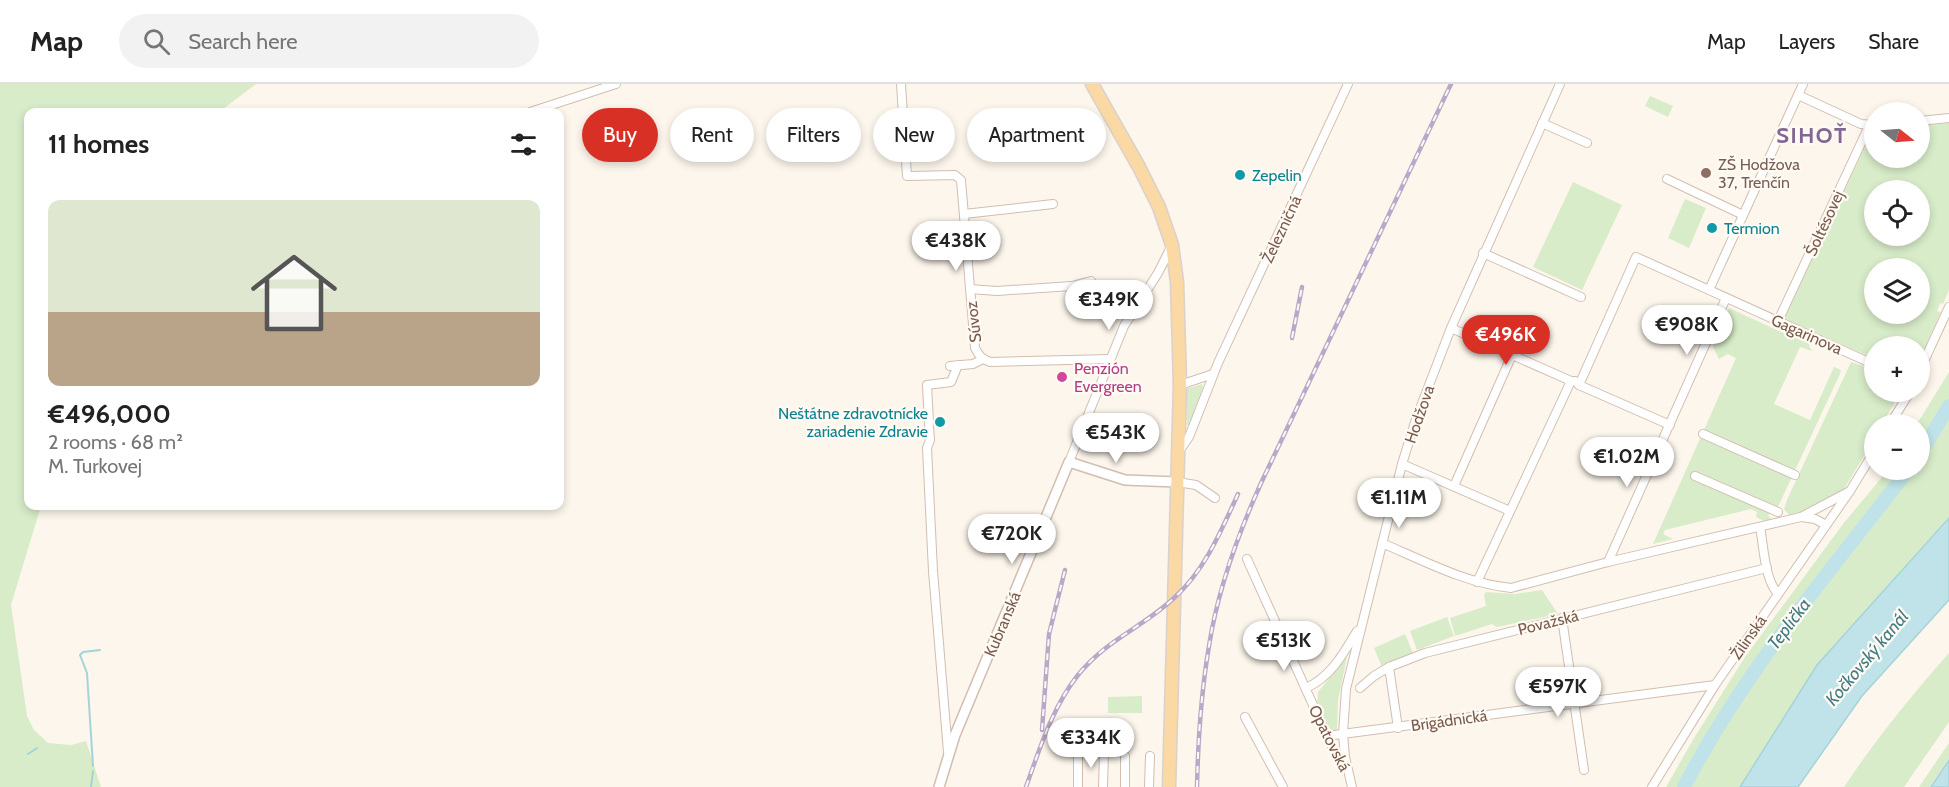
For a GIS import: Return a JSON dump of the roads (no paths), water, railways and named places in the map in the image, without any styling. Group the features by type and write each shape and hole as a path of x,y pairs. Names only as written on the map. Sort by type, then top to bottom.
{"main road":[{"path":"1092,84 1153,193 1172,245 1178,290 1179,451 1169,787"}],"street":[{"path":"542,108 616,84"},
{"name":"Súvoz","path":"902,84 907,177 955,175 961,180 975,348 982,359 990,362 1110,359"},
{"name":"Železničná","path":"1179,451 1189,437 1213,374 1348,84"},
{"name":"Hodžova","path":"1348,770 1343,734 1346,689 1402,464 1450,328 1560,84"},
{"path":"1709,290 1803,84"},
{"name":"Šoltésovej","path":"1798,95 1864,124"},
{"path":"1930,120 1949,118"},
{"path":"1542,123 1587,143"},
{"name":"Šoltésovej","path":"1778,321 1864,142"},
{"path":"1667,179 1743,215"},
{"path":"964,214 1053,204"},
{"name":"Kubranská","path":"939,787 948,753 1110,359 1130,316 1156,278 1172,245"},
{"path":"1483,253 1581,297"},
{"name":"Gagarinova","path":"1575,383 1636,257 1864,360"},
{"path":"970,289 997,291 1072,286 1091,281"},
{"path":"1608,562 1726,298"},
{"path":"1930,348 1949,307"},
{"path":"1450,328 1670,425"},
{"path":"1454,486 1512,355"},
{"name":"Súvoz","path":"948,753 933,571 927,448 930,440 927,385 951,382 954,366 973,364 982,359"},
{"path":"1180,385 1213,374"},
{"path":"1477,582 1575,383"},
{"path":"1703,434 1795,475"},
{"path":"1069,462 1125,480 1196,485 1215,498"},
{"path":"1402,464 1510,511"},
{"path":"1382,543 1477,582 1510,588 1608,562 1801,517 1850,491 1864,468"},
{"path":"1695,476 1778,512"},
{"name":"Žilinská","path":"1652,787 1715,685 1850,491"},
{"path":"1801,517 1815,519 1826,525"},
{"path":"1760,527 1767,568 1773,589 1778,594"},
{"name":"Opatovská","path":"1247,559 1337,757 1348,770 1352,787"},
{"name":"Považská","path":"1360,688 1389,667 1425,653 1767,568"},
{"path":"1562,618 1584,771"},
{"name":"Hodžova","path":"1306,688 1320,681 1336,663 1362,622"},
{"path":"1389,667 1398,728"},
{"name":"Brigádnická","path":"1327,736 1715,685"},
{"path":"1245,717 1283,787"},
{"path":"1103,787 1104,752"},
{"path":"1078,755 1078,787"},
{"path":"1125,756 1125,787"},
{"path":"1149,787 1150,756"}],"water":[{"name":"Kočkovský kanál","path":"1949,518 1949,600 1862,696 1798,787 1740,787 1817,665"},
{"path":"1949,760 1949,787 1931,787"}],"waterway":[{"name":"Teplička","path":"1930,437 1949,406"},
{"name":"Teplička","path":"1684,787 1733,703 1760,663 1900,480"},
{"path":"93,766 87,673 80,655 83,652 100,650"},
{"path":"28,754 37,748"},
{"path":"91,787 93,771"}],"railway":[{"path":"1197,787 1200,716 1209,646 1223,582 1237,541 1262,481 1451,84"},
{"path":"1292,338 1302,287"},
{"path":"1026,787 1054,715 1078,675 1101,652 1150,618 1185,587 1211,549 1238,494"},
{"path":"1042,730 1049,634 1065,570"}],"place":[{"name":"ZŠ Hodžova 37, Trenčín","path":"1706,173"},
{"name":"Zepelin","path":"1240,175"},
{"name":"Termion","path":"1712,228"},
{"name":"Penzión Evergreen","path":"1062,377"},
{"name":"Neštátne zdravotnícke zariadenie Zdravie","path":"940,422"}],"district":[{"name":"SIHOŤ","path":"1812,135"}]}
